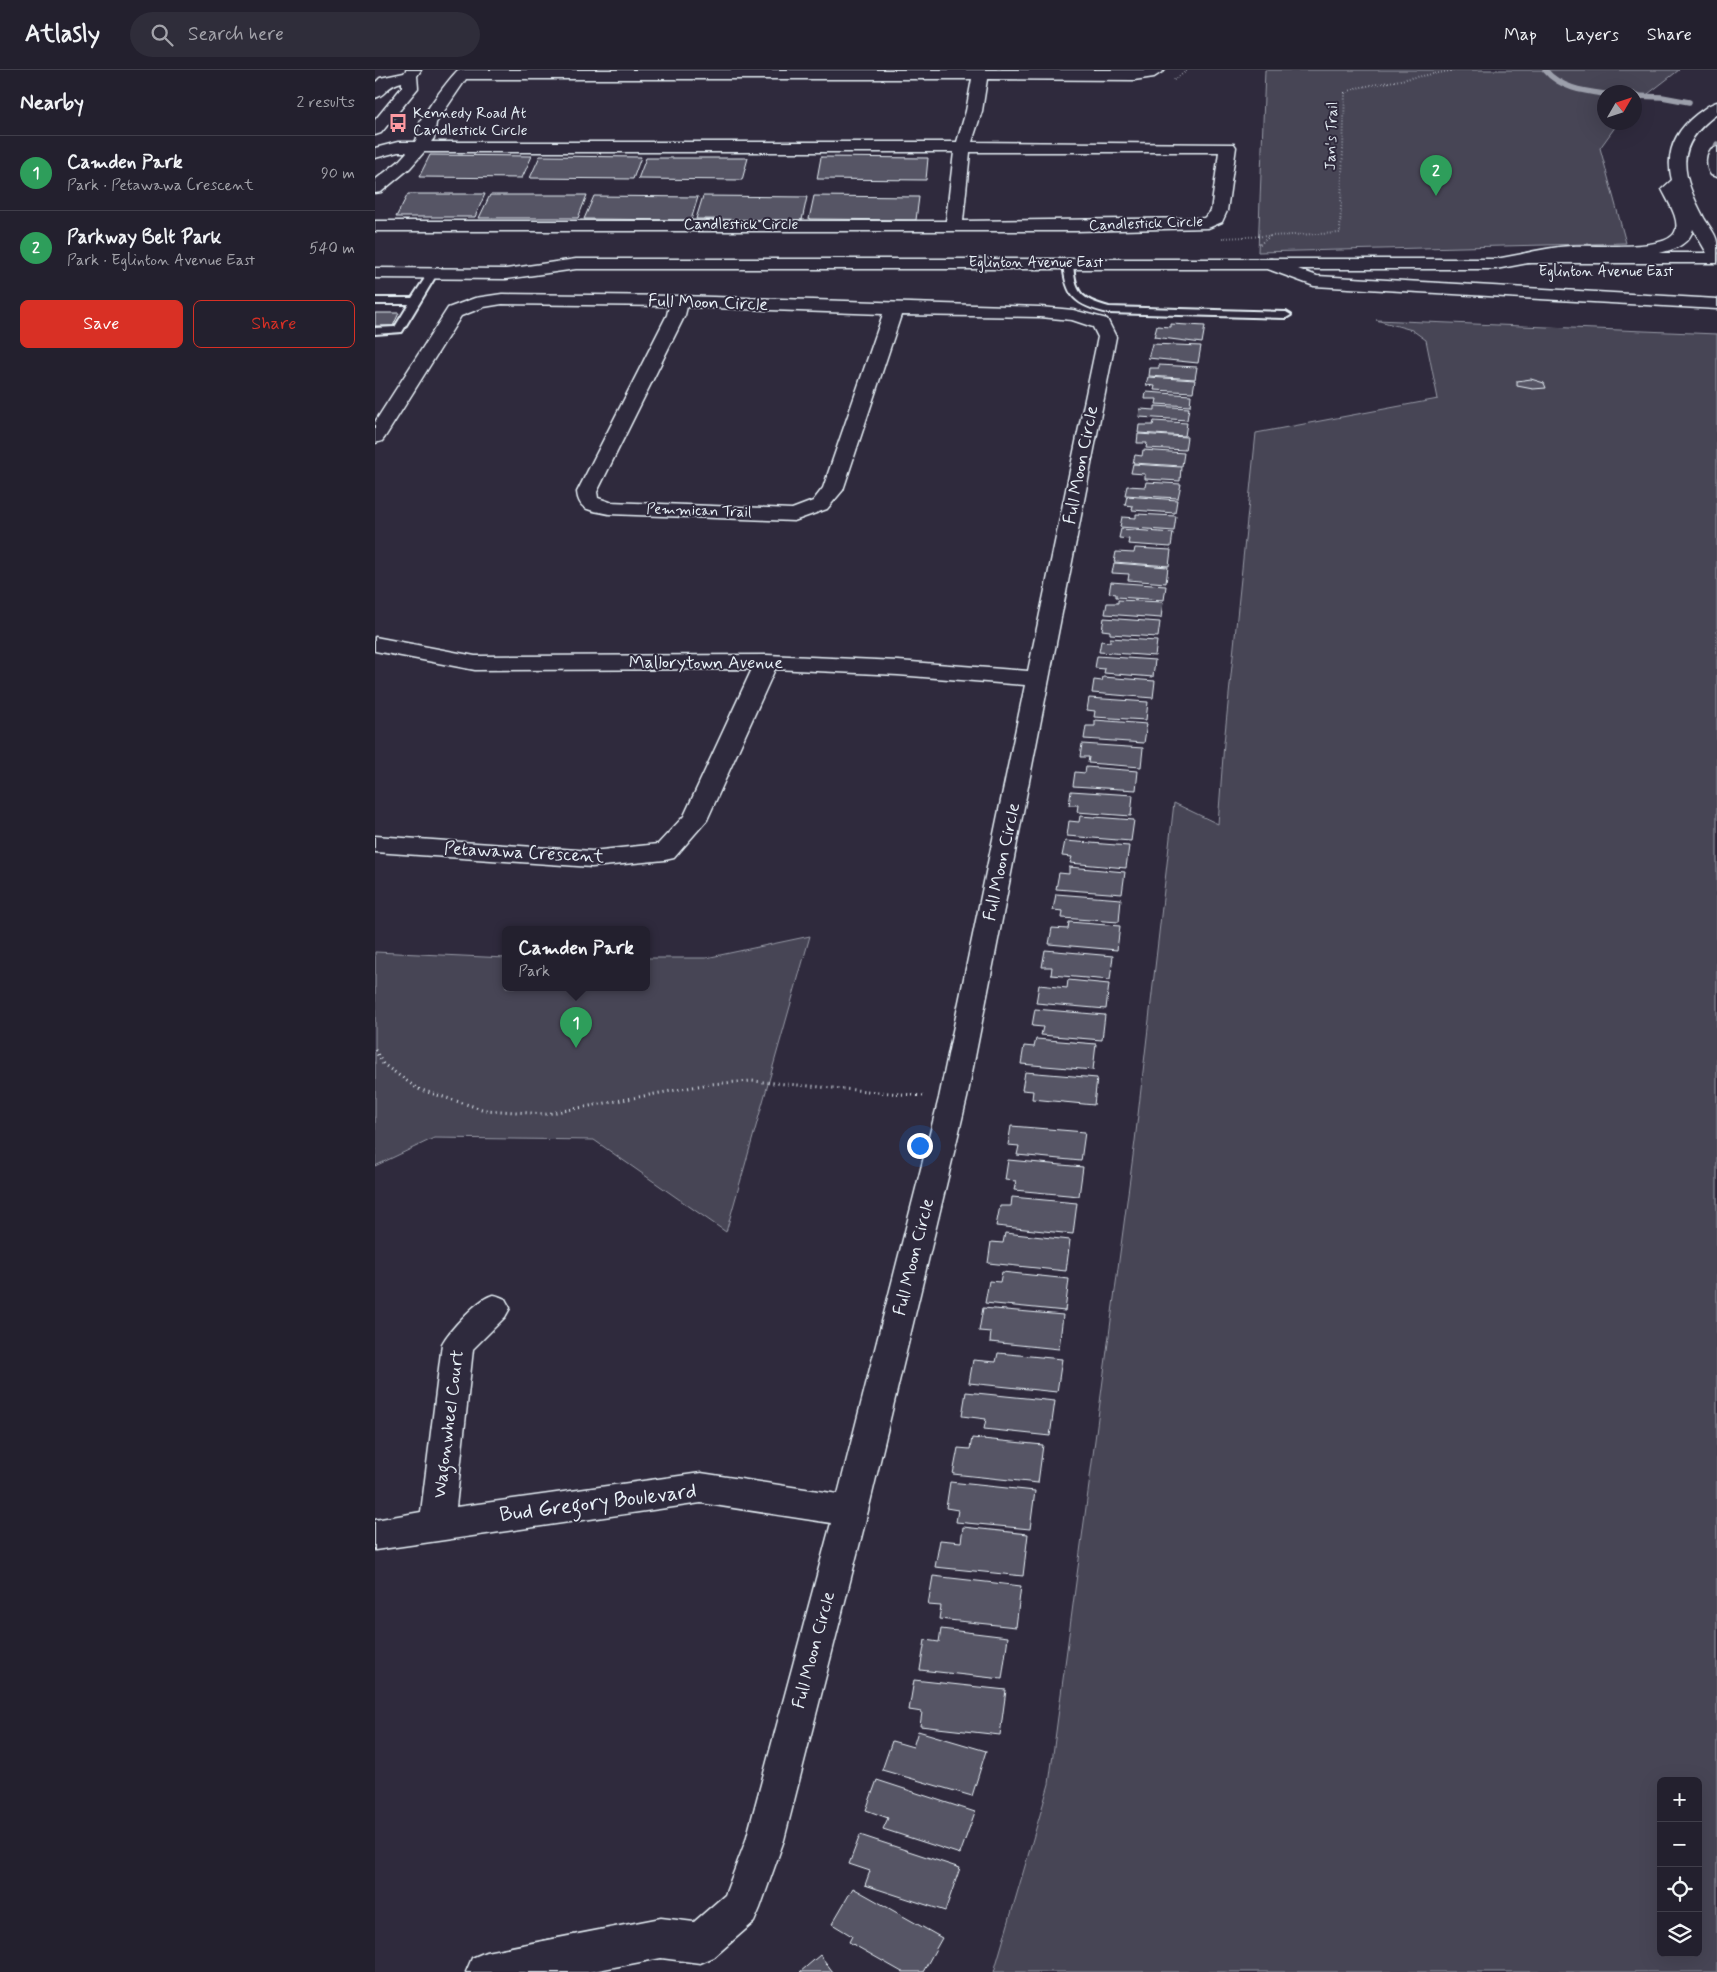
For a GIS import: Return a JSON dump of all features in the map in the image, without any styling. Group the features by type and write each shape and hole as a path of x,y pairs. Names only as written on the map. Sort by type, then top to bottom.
{"main road":[{"path":"375,188 404,165 420,147 426,138 428,123 464,72 980,73 1134,76 1149,74 1158,70"},
{"path":"375,93 385,81 411,73 410,88 377,128 381,138 398,147"},
{"path":"954,225 963,147 974,111 980,73"},
{"path":"1717,107 1695,124 1680,145 1677,165 1680,182 1717,257"},
{"name":"Candlestick Circle","path":"375,153 398,147 1228,147 1219,211 1216,218 1208,223 1076,226 375,226"},
{"path":"1717,152 1715,161 1717,172"},
{"path":"1528,258 1571,251 1650,250 1673,244 1684,234 1685,226 1670,189 1680,182"},
{"name":"Eglinton Avenue East","path":"515,255 576,264"},
{"name":"Eglinton Avenue East","path":"375,274 506,274 576,264 1496,264 1528,258 1717,257"},
{"path":"1271,264 1314,281 1717,304"},
{"name":"Eglinton Avenue East","path":"1496,264 1527,272 1717,272"},
{"name":"Full Moon Circle","path":"375,437 454,312 481,302 502,300 680,301 1040,312 1073,315 1101,323 1107,337 953,1098 851,1511 765,1840 740,1908 700,1943 661,1938 487,1972"},
{"name":"Pemmican Trail","path":"680,301 676,315 587,492 588,502 609,508 795,514 820,505 833,490 894,309"},
{"name":"Mallorytown Avenue","path":"375,644 475,663 767,662 898,668 1039,679"},
{"name":"Petawawa Crescent","path":"375,844 592,859 665,852 695,820 767,662"},
{"name":"Wagonwheel Court","path":"437,1525 458,1344 494,1308"},
{"name":"Bud Gregory Boulevard","path":"375,1535 701,1488 851,1511"}],"lane":[{"path":"1068,263 1068,282 1075,295 1084,303 1107,310 1286,315"},
{"path":"377,329 398,330 432,274"},
{"path":"375,301 416,301"},
{"path":"385,313 391,301"}],"path":[{"name":"Jan's Trail","path":"1340,233 1345,93 1356,88 1455,70"},
{"path":"1257,246 1271,236"},
{"path":"375,1050 383,1064 418,1089 485,1110 546,1114 709,1084 752,1081 953,1098"}],"shaded area":[{"path":"1265,70 1679,70 1642,99 1642,85 1597,85 1597,130 1613,130 1600,148 1626,243 1258,252"},
{"path":"1376,320 1717,334 1717,1972 994,1972 1049,1784 1135,1141 1174,803 1218,824 1224,743 1256,433 1438,399 1426,340 1412,330"},
{"path":"810,936 726,1232 594,1140 434,1138 375,1166 375,952 502,958 502,991 650,991 650,958 706,958"}],"building":[{"path":"430,155 532,156 522,178 419,177"},
{"path":"540,156 641,157 633,179 530,178"},
{"path":"821,157 928,158 926,180 817,179"},
{"path":"646,158 748,158 742,180 638,179"},
{"path":"408,194 485,194 475,217 396,217"},
{"path":"490,195 587,195 578,218 479,218"},
{"path":"594,196 698,197 691,220 584,219"},
{"path":"703,196 807,197 802,220 696,219"},
{"path":"814,196 919,197 916,220 809,219"},
{"path":"375,313 399,313 393,326 375,326"},
{"path":"1171,324 1205,326 1202,343 1154,337 1157,326 1171,327"},
{"path":"1152,344 1201,346 1198,363 1148,358"},
{"path":"1159,365 1197,367 1195,379 1149,376 1150,368 1159,368"},
{"path":"1148,377 1195,380 1193,392 1154,390 1155,386 1146,385"},
{"path":"1531,379 1544,383 1546,388 1533,389 1517,386 1517,381"},
{"path":"1146,392 1191,395 1190,406 1156,404 1157,399 1145,399"},
{"path":"1155,406 1189,408 1187,420 1139,417 1140,409 1155,410"},
{"path":"1154,421 1187,423 1185,436 1138,433 1139,425 1153,425"},
{"path":"1138,434 1187,437 1185,450 1146,448 1147,443 1137,443"},
{"path":"1143,450 1184,453 1182,466 1133,463 1135,455 1142,456"},
{"path":"1133,464 1181,467 1180,481 1145,479 1145,474 1131,473"},
{"path":"1146,482 1181,484 1178,498 1125,495 1127,486 1145,487"},
{"path":"1127,496 1177,500 1175,513 1132,510 1133,506 1125,505"},
{"path":"1136,514 1176,516 1174,531 1120,527 1122,517 1136,518"},
{"path":"1121,529 1173,533 1171,547 1128,544 1129,539 1119,538"},
{"path":"1135,548 1171,550 1169,566 1114,562 1116,552 1134,553"},
{"path":"1114,563 1168,567 1166,583 1128,580 1129,574 1112,573"},
{"path":"1111,582 1166,586 1164,600 1116,597 1116,594 1109,593"},
{"path":"1118,600 1163,602 1161,618 1105,614 1107,603 1118,603"},
{"path":"1104,618 1160,622 1158,637 1110,634 1110,631 1102,630"},
{"path":"1110,638 1157,641 1155,656 1099,652 1101,641 1110,642"},
{"path":"1097,656 1155,660 1153,677 1104,673 1105,669 1095,668"},
{"path":"1103,677 1155,681 1153,698 1092,693 1094,680 1102,681"},
{"path":"1089,698 1148,702 1146,720 1094,717 1095,711 1087,710"},
{"path":"1095,720 1147,724 1144,743 1084,739 1086,726 1095,726"},
{"path":"1082,744 1143,748 1141,767 1088,763 1089,757 1080,757"},
{"path":"1086,767 1138,771 1136,790 1073,786 1075,772 1085,773"},
{"path":"1071,791 1133,795 1131,816 1077,812 1078,805 1069,805"},
{"path":"1080,816 1134,820 1131,841 1067,836 1069,821 1079,822"},
{"path":"1065,841 1129,846 1126,868 1070,863 1072,857 1062,856"},
{"path":"1069,867 1125,872 1122,894 1056,889 1059,873 1069,874"},
{"path":"1056,894 1121,899 1119,922 1062,918 1063,911 1053,910"},
{"path":"1069,922 1120,926 1117,950 1049,944 1052,928 1068,929"},
{"path":"1045,950 1113,956 1110,980 1051,975 1052,967 1042,967"},
{"path":"1068,980 1109,984 1106,1009 1036,1003 1039,985 1067,988"},
{"path":"1035,1009 1105,1015 1102,1040 1041,1035 1043,1027 1032,1026"},
{"path":"1036,1039 1096,1044 1093,1070 1021,1064 1024,1046 1034,1047"},
{"path":"1025,1072 1097,1078 1094,1105 1032,1099 1033,1091 1022,1090"},
{"path":"1011,1126 1085,1132 1081,1161 1017,1155 1019,1146 1008,1145"},
{"path":"1008,1160 1083,1167 1079,1196 1014,1190 1016,1181 1005,1180"},
{"path":"1012,1197 1077,1203 1073,1234 996,1226 1000,1206 1011,1206"},
{"path":"1005,1233 1070,1240 1066,1271 988,1263 991,1242 1003,1243"},
{"path":"1002,1272 1069,1279 1065,1311 985,1303 989,1281 1000,1282"},
{"path":"983,1308 1063,1315 1059,1349 990,1342 991,1332 979,1331"},
{"path":"998,1353 1062,1359 1057,1392 969,1383 973,1360 996,1362"},
{"path":"966,1392 1055,1401 1050,1436 984,1429 986,1419 962,1416"},
{"path":"972,1438 1043,1445 1038,1483 953,1474 958,1448 970,1449"},
{"path":"950,1482 1035,1491 1030,1529 956,1522 958,1510 946,1508"},
{"path":"963,1527 1028,1534 1023,1576 935,1567 940,1540 961,1542"},
{"path":"933,1576 1021,1586 1016,1627 939,1619 941,1606 928,1605"},
{"path":"941,1629 1008,1637 1002,1679 920,1670 925,1640 939,1642"},
{"path":"914,1680 1006,1690 1000,1735 920,1726 922,1712 909,1710"},
{"path":"918,1731 986,1751 972,1796 882,1770 892,1741 913,1747"},
{"path":"877,1780 975,1812 960,1854 883,1829 888,1818 866,1810"},
{"path":"860,1835 960,1868 945,1911 865,1885 870,1871 849,1864"},
{"path":"853,1888 942,1938 923,1972 902,1972 849,1942 852,1936 832,1924"},
{"path":"820,1955 833,1972 800,1972"}],"waterway":[{"path":"1545,70 1565,85 1597,93"},
{"path":"1642,96 1662,97 1689,102"},
{"path":"1711,159 1717,144"}],"place":[{"name":"Kennedy Road At Candlestick Circle","path":"398,123"},
{"name":"Parkway Belt Park","path":"1436,196"},
{"name":"Camden Park","path":"576,1048"}]}
